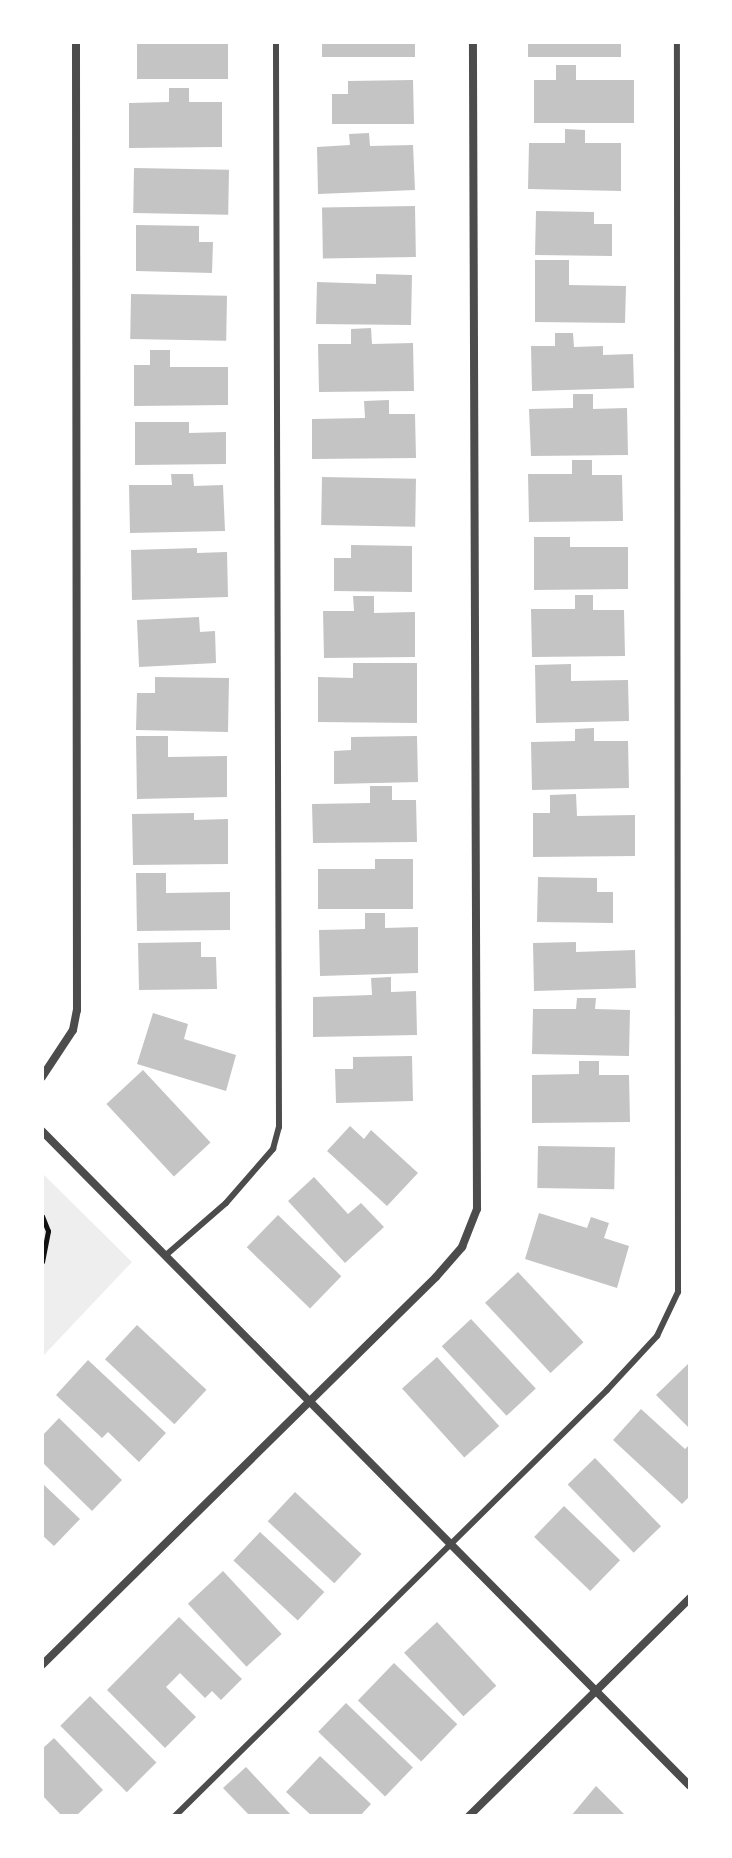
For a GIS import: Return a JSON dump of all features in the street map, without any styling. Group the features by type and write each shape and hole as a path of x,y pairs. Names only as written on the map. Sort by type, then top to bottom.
{"street":[{"path":"42,1077 73,1030 77,1010 76,42"},
{"path":"42,1665 436,1277 462,1247 477,1209 473,42"},
{"path":"42,1131 690,1786"},
{"path":"469,1816 690,1598"}],"lane":[{"path":"166,1255 226,1203 278,1138 276,42"},
{"path":"175,1816 657,1336 671,1315 680,1283 677,42"}],"path":[{"path":"42,1216 48,1231 42,1261"}],"shaded area":[{"path":"42,1173 132,1262 42,1357"}],"building":[{"path":"137,42 228,42 228,79 137,79"},
{"path":"322,42 415,42 415,57 322,57"},
{"path":"528,42 621,42 621,57 528,57"},
{"path":"556,65 576,65 576,80 634,80 634,123 534,123 534,80 556,80"},
{"path":"413,80 414,124 332,124 332,94 348,94 348,81"},
{"path":"169,88 189,88 189,102 222,102 222,147 129,148 129,103 169,102"},
{"path":"565,129 585,130 585,143 621,143 621,191 528,189 529,143 565,143"},
{"path":"369,133 370,146 413,145 415,190 318,194 317,147 350,145 349,134"},
{"path":"134,168 229,170 228,215 133,213"},
{"path":"415,206 416,257 323,259 322,208"},
{"path":"536,211 594,212 594,224 612,224 612,256 535,255"},
{"path":"136,225 199,226 199,242 213,242 212,273 136,271"},
{"path":"535,260 569,260 569,285 626,286 625,323 535,322"},
{"path":"376,274 412,275 411,325 316,324 317,282 376,284"},
{"path":"131,294 227,296 226,341 130,339"},
{"path":"371,328 372,344 413,343 414,391 319,392 318,344 351,344 351,329"},
{"path":"555,333 573,333 574,347 603,346 603,355 633,354 634,388 532,391 531,346 555,346"},
{"path":"150,350 170,350 170,367 228,367 228,405 134,406 134,365 150,365"},
{"path":"573,394 593,394 593,409 627,408 628,455 531,456 529,409 573,408"},
{"path":"389,400 389,414 415,414 416,458 312,459 312,419 365,418 364,401"},
{"path":"135,422 189,422 189,433 226,432 226,464 135,465"},
{"path":"572,460 592,460 592,475 622,475 623,521 529,522 528,474 572,474"},
{"path":"171,474 193,474 194,486 223,485 225,531 130,533 129,485 172,485"},
{"path":"322,477 416,479 415,527 321,525"},
{"path":"534,537 570,537 570,547 628,547 628,589 534,590"},
{"path":"351,545 412,546 412,592 334,591 334,558 351,558"},
{"path":"197,548 197,553 227,552 228,597 132,600 131,550"},
{"path":"575,595 593,595 593,610 624,610 625,656 532,657 531,609 575,609"},
{"path":"353,596 374,596 374,613 415,612 415,657 324,658 323,611 354,611"},
{"path":"199,617 200,632 215,631 216,663 139,667 137,620"},
{"path":"353,663 417,663 417,723 318,722 318,677 353,678"},
{"path":"571,664 571,681 628,680 629,721 536,723 535,665"},
{"path":"155,677 229,678 228,732 136,730 137,693 155,693"},
{"path":"594,728 594,741 628,741 629,788 532,790 531,742 575,741 575,729"},
{"path":"136,736 168,736 168,757 227,756 227,797 137,799"},
{"path":"417,736 418,782 334,784 334,751 351,750 351,737"},
{"path":"370,786 392,786 392,800 416,800 417,842 313,843 312,804 370,803"},
{"path":"576,794 577,816 635,815 635,856 533,857 533,813 550,813 550,795"},
{"path":"194,813 194,820 228,819 228,864 133,865 132,814"},
{"path":"375,859 413,859 413,909 318,909 318,869 375,869"},
{"path":"136,873 166,873 166,893 230,892 230,930 137,931"},
{"path":"538,877 597,878 597,892 613,892 613,923 537,922"},
{"path":"365,913 385,913 385,928 418,927 418,973 320,976 319,930 365,929"},
{"path":"201,942 201,957 216,957 217,989 139,990 138,943"},
{"path":"576,942 576,952 635,950 636,988 534,991 533,943"},
{"path":"391,977 391,992 416,991 417,1035 313,1037 313,997 372,995 371,978"},
{"path":"577,998 596,998 595,1009 630,1010 629,1056 532,1054 533,1009 576,1009"},
{"path":"153,1013 188,1024 184,1039 236,1055 226,1091 137,1064"},
{"path":"412,1056 413,1101 336,1103 335,1069 353,1069 353,1057"},
{"path":"579,1061 599,1061 599,1075 629,1075 630,1122 532,1123 532,1075 579,1074"},
{"path":"143,1070 211,1142 174,1177 106,1104"},
{"path":"350,1126 364,1139 371,1130 418,1173 387,1206 327,1151"},
{"path":"538,1146 615,1147 614,1189 537,1188"},
{"path":"314,1177 348,1214 361,1203 384,1227 345,1263 288,1201"},
{"path":"539,1213 587,1228 591,1217 609,1223 604,1238 629,1246 617,1288 525,1259"},
{"path":"278,1215 341,1276 310,1309 247,1247"},
{"path":"518,1272 583,1342 551,1373 485,1303"},
{"path":"471,1319 536,1388 507,1416 442,1346"},
{"path":"137,1325 206,1390 174,1424 105,1359"},
{"path":"437,1357 499,1426 464,1458 402,1388"},
{"path":"88,1360 166,1433 139,1462 108,1432 102,1438 56,1395"},
{"path":"690,1362 690,1429 656,1395"},
{"path":"641,1409 685,1449 690,1444 690,1496 682,1504 613,1440"},
{"path":"59,1418 122,1480 92,1511 42,1462 42,1436"},
{"path":"595,1458 661,1526 634,1553 568,1484"},
{"path":"42,1483 80,1519 54,1546 42,1535"},
{"path":"295,1492 362,1554 334,1583 268,1521"},
{"path":"564,1506 620,1560 590,1591 534,1537"},
{"path":"260,1532 324,1592 298,1621 233,1561"},
{"path":"223,1571 282,1634 247,1667 188,1604"},
{"path":"179,1617 242,1679 221,1700 212,1691 205,1698 180,1673 166,1687 196,1717 165,1748 107,1690"},
{"path":"437,1622 496,1686 463,1716 404,1653"},
{"path":"394,1663 457,1724 421,1762 358,1700"},
{"path":"90,1696 156,1762 127,1792 60,1726"},
{"path":"346,1703 413,1768 385,1796 318,1732"},
{"path":"54,1738 103,1790 76,1816 62,1816 42,1795 42,1749"},
{"path":"320,1756 371,1804 360,1816 312,1816 286,1792"},
{"path":"246,1767 292,1816 250,1816 223,1788"},
{"path":"596,1786 626,1816 571,1816"}]}
